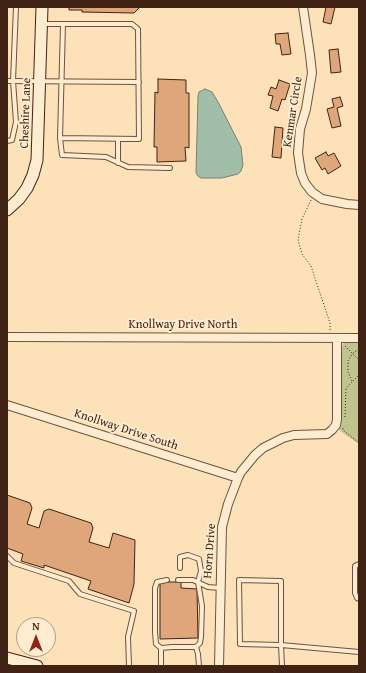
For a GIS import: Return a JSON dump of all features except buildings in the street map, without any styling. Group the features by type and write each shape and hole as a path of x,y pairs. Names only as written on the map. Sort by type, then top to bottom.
{"street":[{"name":"Cheshire Lane","path":"7,210 19,199 27,188 33,175 37,160 42,7"},
{"name":"Kenmar Circle","path":"303,7 312,73 307,103 300,129 298,153 301,173 305,183 314,194"},
{"path":"314,194 322,199 334,202 359,205"},
{"name":"Knollway Drive North","path":"7,337 359,338"},
{"name":"Horn Drive","path":"219,666 222,527 228,504 238,478 255,455 263,448 273,442 294,436 305,434 327,434 336,425 334,338"},
{"name":"Knollway Drive South","path":"7,405 238,478"},
{"path":"7,658 37,666"}],"lane":[{"path":"7,141 12,140 16,122 13,81 16,7"},
{"path":"42,24 132,24 138,29 139,139 60,138"},
{"path":"63,24 60,138 62,155 106,158 128,168 170,168"},
{"path":"7,81 139,82"},
{"path":"118,139 118,163"},
{"path":"167,580 157,582 155,588 156,644 161,648 196,647 200,644 201,637 202,606 198,582 201,570 199,559 188,555 180,557 180,568"},
{"path":"7,556 14,563 69,581 80,594 134,611 128,637 129,666"},
{"path":"359,564 355,566 355,593 359,599"},
{"path":"178,580 193,580 208,587 220,588"},
{"path":"282,666 281,645 281,581 239,580 240,644 281,645 359,652"},
{"path":"196,647 199,666"},
{"path":"161,648 161,666"}],"path":[{"path":"314,194 302,219 298,240 302,254 311,266 334,338 353,353 359,360"},
{"path":"352,382 348,372 348,361 353,353 359,349"},
{"path":"345,418 346,388 359,375"},
{"path":"344,424 343,430 359,443"}],"green space":[{"path":"359,343 359,444 339,430 341,419 342,348 343,344"}],"shaded area":[{"path":"205,89 212,92 241,147 243,165 238,174 222,178 201,178 196,173 198,96 199,92"}]}
